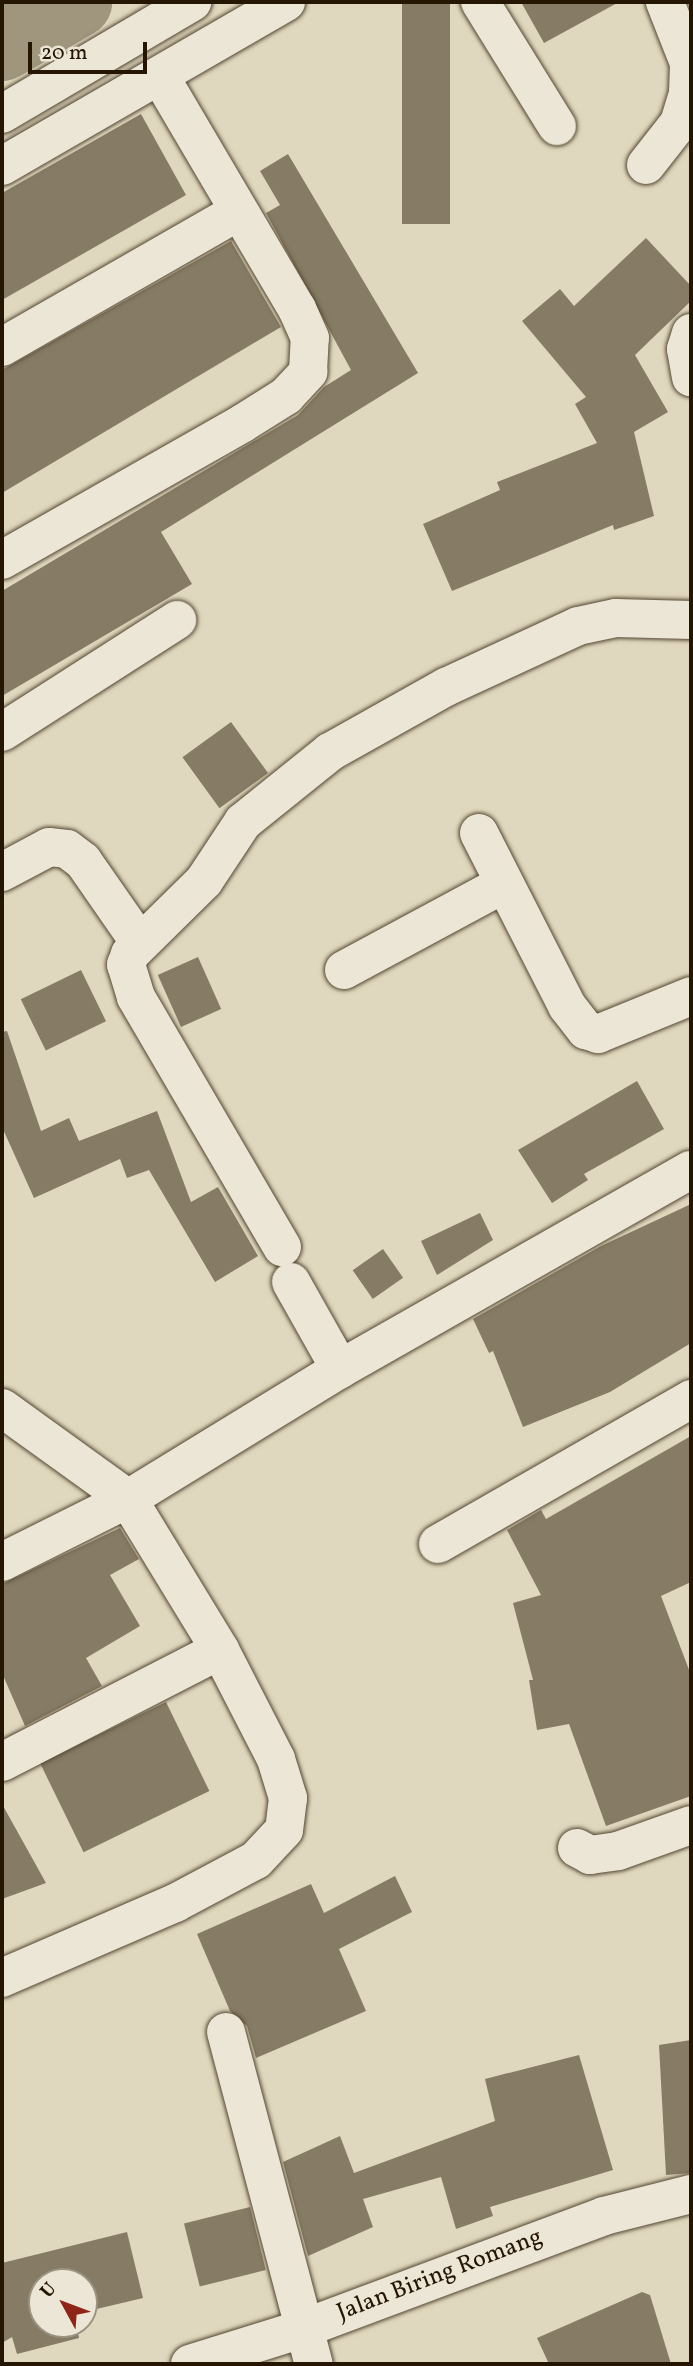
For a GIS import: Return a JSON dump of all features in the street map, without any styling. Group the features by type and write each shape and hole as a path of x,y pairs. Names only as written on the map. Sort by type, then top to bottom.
{"street":[{"path":"2,114 192,2"},
{"path":"2,166 286,2"},
{"path":"480,2 557,126"},
{"path":"646,165 679,122 688,93 689,63 665,2"},
{"path":"2,560 243,423 286,396 308,372 310,338 160,76"},
{"path":"2,347 239,211"},
{"path":"691,333 686,349 691,379"},
{"path":"340,1369 286,1264 136,997 126,965 140,943 204,881 243,822 330,751 446,687 578,626 616,618 691,620"},
{"path":"2,732 177,620"},
{"path":"478,833 586,1030 598,1034 691,996"},
{"path":"2,872 49,847 67,849 83,861 140,943"},
{"path":"344,970 504,884"},
{"path":"2,1562 128,1499 340,1369 691,1170"},
{"path":"438,1544 691,1399"},
{"path":"2,1408 128,1499 220,1650 286,1789 287,1820 280,1837 257,1860 175,1903 2,1978"},
{"path":"2,1762 220,1650"},
{"path":"577,1848 590,1855 618,1851 691,1825"},
{"path":"226,2032 302,2329 314,2364"},
{"name":"Jalan Biring Romang","path":"190,2364 302,2329 590,2220 691,2194"}],"building":[{"path":"402,2 450,2 450,224 402,224"},
{"path":"521,2 619,2 544,43"},
{"path":"141,114 186,195 2,300 2,193"},
{"path":"288,154 418,373 161,532 192,584 2,696 2,591 298,415 324,387 351,370 266,213 280,205 260,171"},
{"path":"646,238 691,286 691,301 635,355 668,412 634,432 654,516 614,530 613,525 452,591 423,524 500,490 497,482 597,443 575,404 586,397 522,321 560,289 574,306"},
{"path":"231,241 281,327 2,493 2,370"},
{"path":"231,722 268,773 219,808 182,757"},
{"path":"198,957 221,1009 181,1027 158,975"},
{"path":"81,970 106,1021 46,1051 21,999"},
{"path":"7,1031 41,1131 69,1118 79,1141 157,1111 191,1202 218,1187 258,1256 215,1282 149,1170 127,1178 120,1159 34,1198 2,1127 2,1032"},
{"path":"637,1081 664,1129 584,1174 588,1180 552,1203 518,1150"},
{"path":"691,1204 691,1343 610,1392 523,1427 493,1351 489,1353 473,1319 601,1246"},
{"path":"480,1213 493,1240 437,1275 421,1241"},
{"path":"383,1249 403,1278 373,1299 353,1270"},
{"path":"691,1436 691,1582 661,1596 691,1675 691,1796 606,1826 569,1724 537,1730 529,1680 533,1680 513,1603 541,1595 507,1530 541,1510 546,1519"},
{"path":"120,1528 139,1559 110,1575 140,1626 86,1658 102,1686 25,1726 2,1673 2,1584"},
{"path":"166,1702 209,1791 84,1852 40,1763"},
{"path":"2,1804 46,1883 2,1899"},
{"path":"395,1876 412,1912 339,1949 366,2011 256,2058 247,2026 230,2011 197,1934 311,1884 324,1913"},
{"path":"691,2040 691,2173 666,2175 659,2045"},
{"path":"579,2055 613,2170 490,2207 493,2216 456,2229 441,2177 363,2199 373,2227 308,2256 283,2162 340,2136 354,2173 495,2121 485,2079"},
{"path":"250,2207 266,2270 200,2287 184,2223"},
{"path":"127,2232 143,2298 98,2309 98,2268 28,2268 28,2338 79,2338 17,2354 12,2337 2,2343 2,2263"},
{"path":"642,2292 650,2295 671,2364 549,2364 537,2338"}],"waterway":[{"path":"2,45 76,2"}]}
